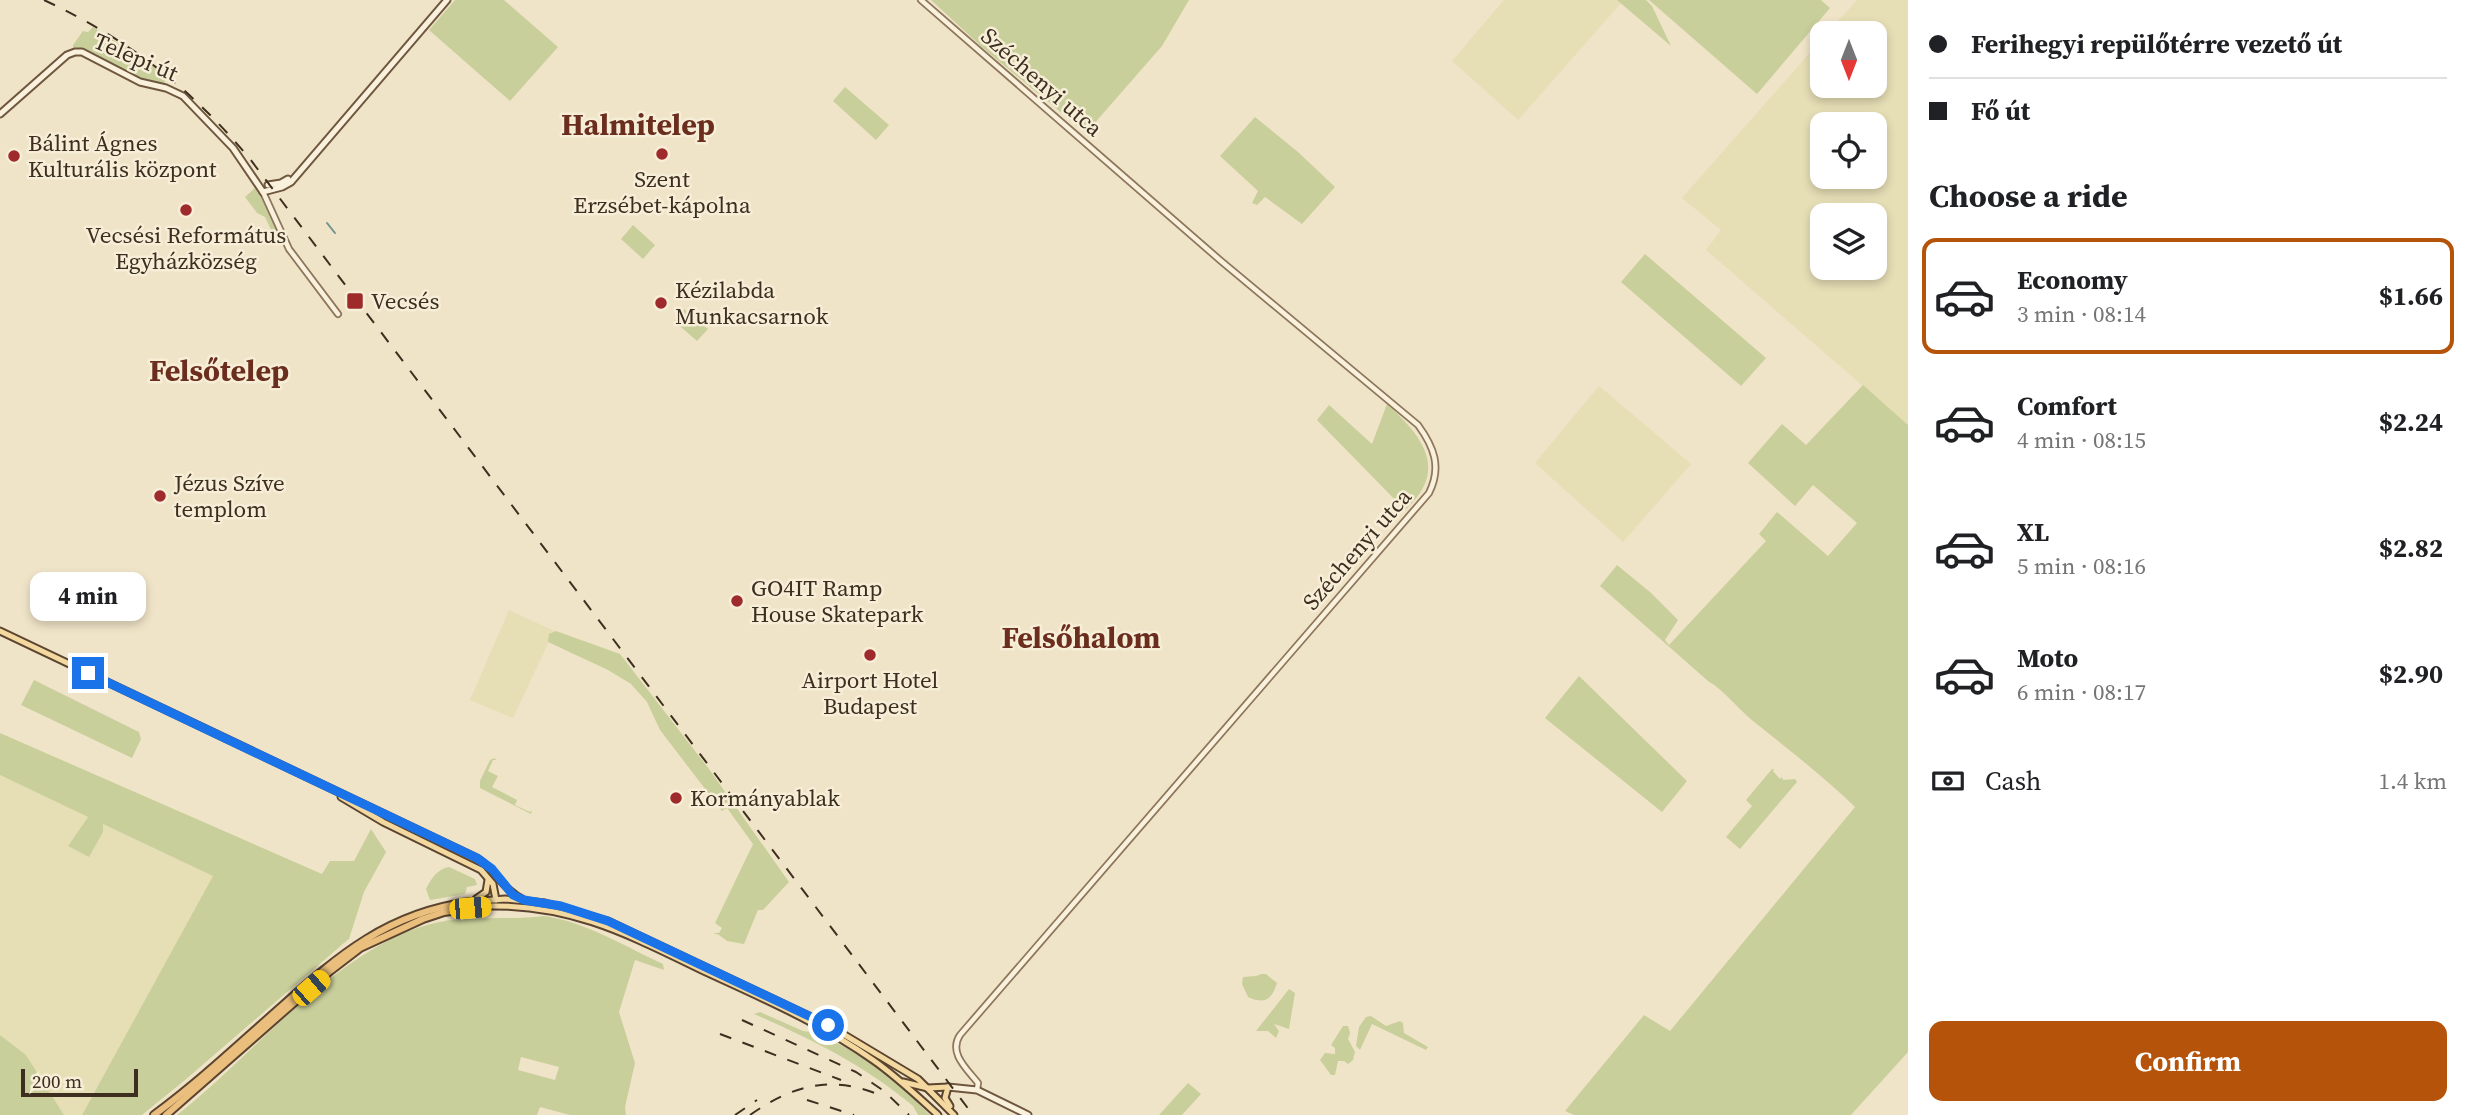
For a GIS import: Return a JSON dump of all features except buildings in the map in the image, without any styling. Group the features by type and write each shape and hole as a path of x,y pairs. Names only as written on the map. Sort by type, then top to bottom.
{"highway":[{"path":"154,1115 358,942 402,919 431,909 469,901"},
{"path":"166,1115 330,971 360,948 423,919 444,912 486,906"}],"main road":[{"path":"264,192 285,186 447,0"},
{"name":"Telepi út","path":"0,114 61,60 75,51 86,54 140,82 172,90 183,96 223,137 264,192"},
{"path":"255,177 268,185 285,182 299,170"},
{"path":"264,192 268,185"},
{"path":"0,631 477,858 494,872 508,891 524,900"},
{"path":"321,784 367,813 470,864 488,877 493,884 497,900 507,906"},
{"path":"367,813 382,813"},
{"path":"486,906 497,900 501,889 494,872"},
{"path":"469,901 482,897 486,892 488,877"},
{"path":"469,901 524,900 585,913 891,1060 928,1087 954,1115"},
{"path":"486,906 545,909 578,916 656,945"},
{"path":"802,1015 871,1058 938,1115"},
{"path":"918,1079 948,1087"},
{"path":"899,1081 928,1087 976,1090 1028,1115"},
{"path":"948,1087 945,1098 954,1115"}],"street":[{"name":"Széchenyi utca","path":"921,0 1221,261 1418,425 1437,462 1429,493 960,1035 955,1043 955,1050 978,1083 976,1090"},
{"path":"264,192 289,249 338,314"}],"shaded area":[{"path":"1504,0 1617,0 1621,3 1518,120 1452,61"},
{"path":"1857,0 1908,0 1908,425 1706,250 1721,230 1682,198 1810,53 1810,98 1887,98 1887,21 1838,21"},
{"path":"1599,386 1691,464 1623,542 1535,463"},
{"path":"509,610 554,631 513,718 470,700"},
{"path":"0,775 88,817 68,846 89,856 102,823 214,876 82,1115 64,1115 26,1055 0,1035"}],"green space":[{"path":"455,0 504,0 558,47 510,101 429,30"},
{"path":"931,0 1189,0 1162,46 1086,133 983,48"},
{"path":"1617,0 1646,0 1652,6 1671,46"},
{"path":"1649,0 1821,0 1830,8 1819,21 1810,21 1810,32 1757,94"},
{"path":"93,27 168,78 163,84 138,79 78,48 73,49 83,31 88,32"},
{"path":"845,87 889,125 876,140 833,101"},
{"path":"1255,117 1335,187 1302,224 1265,197 1257,205 1252,203 1258,191 1220,156"},
{"path":"257,186 279,232 278,235 273,234 265,217 257,213 245,197"},
{"path":"633,225 655,245 643,259 621,239"},
{"path":"1645,254 1766,358 1741,386 1621,282"},
{"path":"684,309 708,329 697,341 674,321"},
{"path":"1863,385 1908,425 1908,1052 1851,1115 1574,1115 1565,1111 1644,1015 1670,1031 1855,807 1600,586 1617,565 1650,592 1678,620 1665,640 1669,645 1766,541 1759,534 1777,512 1828,556 1857,523 1813,485 1795,506 1748,463 1782,424 1806,445"},
{"path":"1387,404 1411,428 1426,454 1426,481 1419,495 1405,510 1317,420 1329,405 1372,444"},
{"path":"556,631 620,654 709,769 789,882 763,910 758,910 744,944 727,941 713,933 719,933 722,928 715,923 753,844 727,808 722,811 660,730 647,702 631,684 608,670 548,642 549,634"},
{"path":"1579,676 1687,781 1662,812 1545,718"},
{"path":"34,680 139,732 141,739 132,758 21,705"},
{"path":"0,733 322,874 330,861 354,861 371,829 386,852 364,892 349,939 142,1115 82,1115 213,876 103,824 103,832 89,857 68,846 88,817 0,775"},
{"path":"495,758 488,771 498,776 492,787 517,800 515,805 530,812 532,810 531,814 480,788 480,781 490,760"},
{"path":"1772,769 1780,779 1795,779 1797,782 1740,849 1726,837 1752,806 1746,800"},
{"path":"449,867 475,879 477,885 467,887 465,894 430,900 426,889 430,882 438,872"},
{"path":"544,916 575,924 663,964 664,970 635,960 619,1012 635,1063 625,1107 626,1115 570,1115 540,1107 537,1115 177,1115 327,981 392,938 441,922","holes":["521,1057 559,1067 555,1080 518,1070"]},
{"path":"1266,974 1277,983 1273,993 1263,1000 1248,997 1242,984 1243,977"},
{"path":"1289,989 1295,993 1289,1029 1274,1024 1279,1031 1276,1038 1268,1031 1256,1031"},
{"path":"760,1012 803,1031 818,1033 865,1058 930,1115 918,1115 913,1106 894,1091 836,1054 754,1014"},
{"path":"1371,1016 1386,1026 1400,1021 1403,1023 1404,1033 1428,1047 1426,1050 1372,1024 1360,1050 1356,1046 1359,1027 1366,1017"},
{"path":"1343,1026 1348,1026 1348,1039 1355,1052 1353,1060 1348,1064 1338,1061 1335,1075 1331,1075 1320,1060 1325,1053 1335,1054 1335,1048 1331,1045"},
{"path":"0,1035 26,1055 64,1115 0,1115"},
{"path":"1188,1083 1201,1094 1182,1115 1159,1115"}],"waterway":[{"path":"327,223 335,233"}],"railway":[{"path":"44,0 104,32 156,68 204,109 250,159 973,1115"},
{"path":"742,1020 856,1072 884,1091 909,1115"},
{"path":"720,1034 841,1080"},
{"path":"750,1115 782,1096 813,1086 846,1085 882,1096"},
{"path":"735,1115 757,1100"},
{"path":"807,1100 854,1115"}],"place":[{"name":"Szent Erzsébet-kápolna","path":"662,154"},
{"name":"Bálint Ágnes Kulturális központ","path":"14,156"},
{"name":"Vecsési Református Egyházközség","path":"186,210"},
{"name":"Vecsés","path":"355,301"},
{"name":"Kézilabda Munkacsarnok","path":"661,303"},
{"name":"Jézus Szíve templom","path":"160,496"},
{"name":"GO4IT Ramp House Skatepark","path":"737,601"},
{"name":"Airport Hotel Budapest","path":"870,655"},
{"name":"Kormányablak","path":"676,798"}],"district":[{"name":"Halmitelep","path":"638,125"},
{"name":"Felsőtelep","path":"219,371"},
{"name":"Felsőhalom","path":"1081,638"}],"route":[{"path":"88,673 477,858 492,869 513,895 608,921 828,1025"}]}
